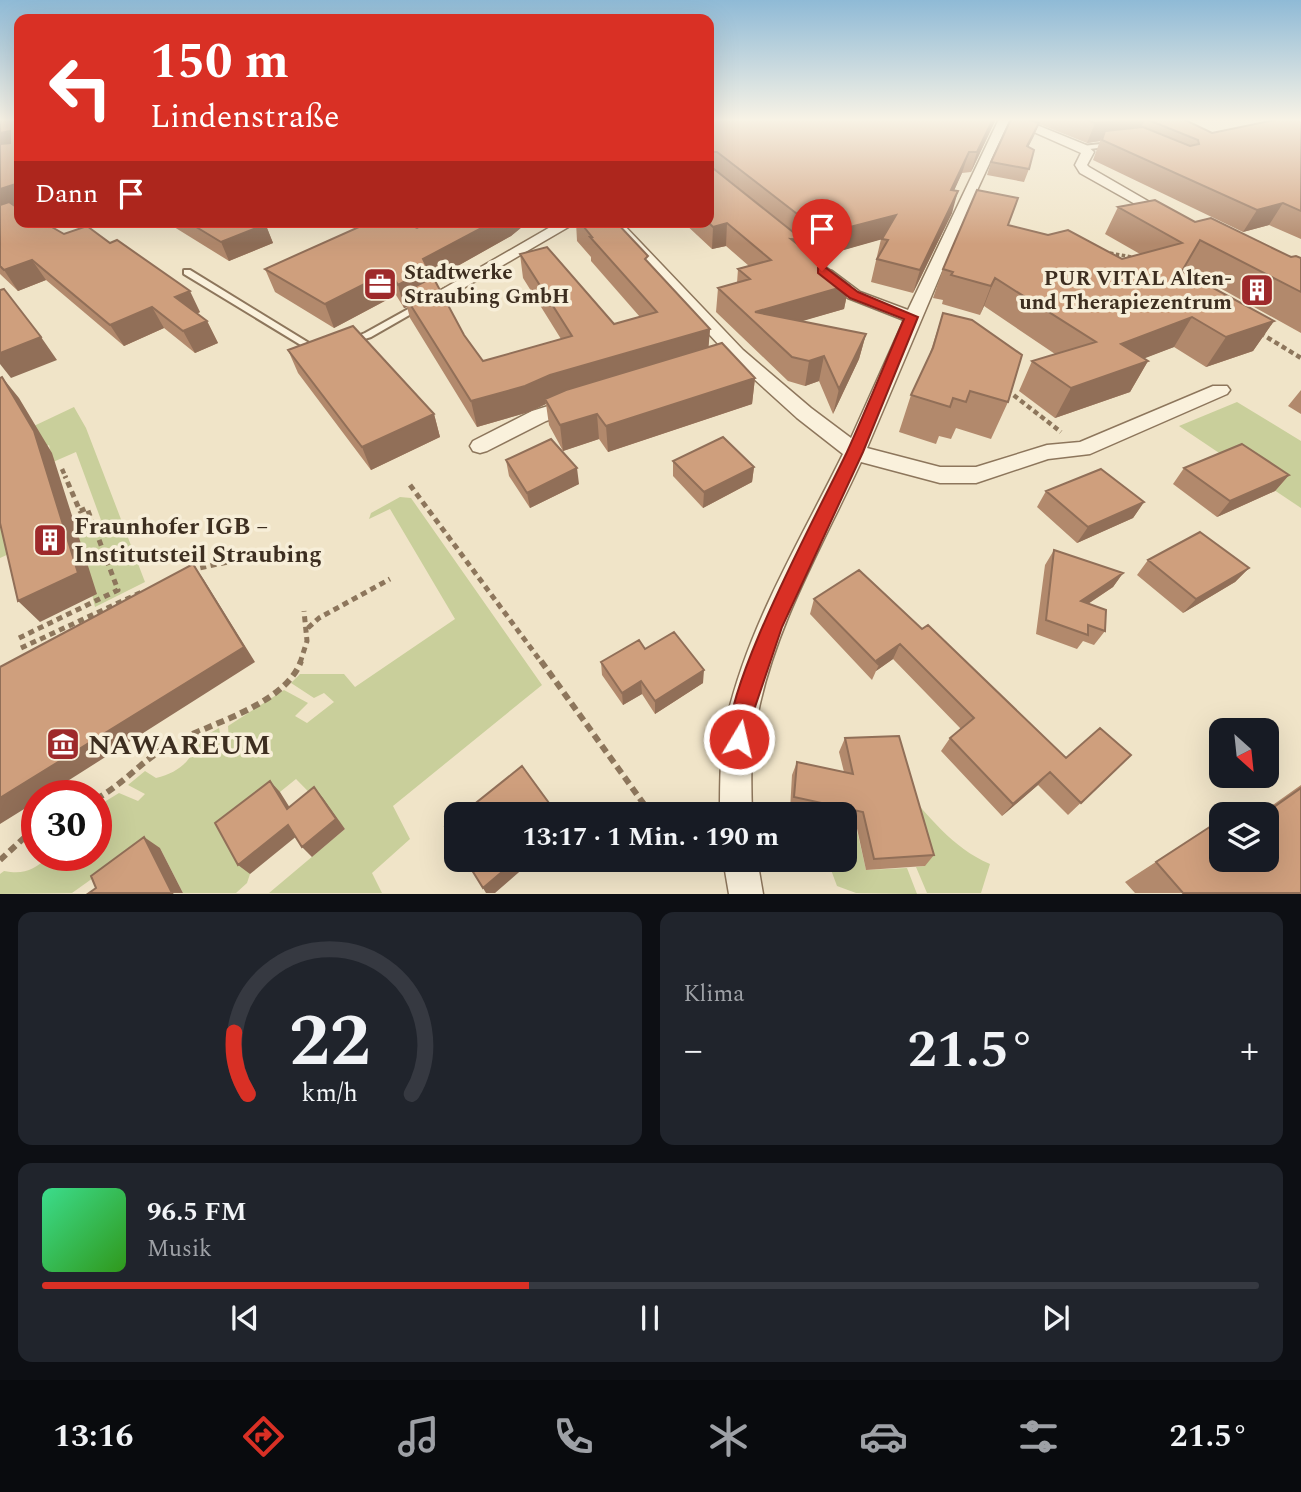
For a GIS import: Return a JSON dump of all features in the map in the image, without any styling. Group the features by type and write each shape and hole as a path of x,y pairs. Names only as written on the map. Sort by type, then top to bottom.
{"street":[{"path":"734,802 733,791 742,713 772,627 855,452 911,317 984,161"},
{"path":"1083,161 1081,165 1093,176 1182,224"},
{"path":"449,290 559,228"},
{"path":"619,228 737,354 855,452 940,475 975,475 1047,452 1083,449 1220,390"},
{"path":"811,261 854,295 911,317"},
{"path":"712,362 737,354"},
{"path":"480,446 539,416 598,396"},
{"path":"742,872 746,894"}],"lane":[{"path":"187,272 318,351 331,347"},
{"path":"343,343 368,335 449,290"}],"path":[{"path":"1096,250 1145,259"},
{"path":"1258,332 1301,358"},
{"path":"999,384 1083,449"},
{"path":"19,638 118,590 86,508 80,511 62,469"},
{"path":"410,485 503,608 642,802"},
{"path":"185,572 197,567 275,552"},
{"path":"308,628 319,618 390,579"},
{"path":"21,648 149,589"},
{"path":"85,606 89,616"},
{"path":"112,787 167,746 248,709 282,686 302,665 309,636 304,611"},
{"path":"0,860 21,841"}],"green space":[{"path":"1237,402 1301,441 1301,508 1179,426"},
{"path":"74,407 86,428 145,582 95,607 77,531 101,520 76,452 53,462 49,445 1,463 22,548 0,558 0,442"},
{"path":"400,497 411,498 542,685 393,806 410,839 372,873 382,893 269,893 345,829 296,779 223,838 250,874 247,883 236,893 183,893 160,848 112,868 112,797 119,793 138,801 145,794 128,785 145,771 156,778 178,769 188,760 199,739 219,728 222,743 229,740 228,726 284,690 308,703 295,716 307,723 334,702 324,693 314,698 291,683 300,674 344,674 355,687 455,619 390,509 369,519 371,513"},
{"path":"902,786 952,840 990,864 981,893 927,893 916,867 925,866"},
{"path":"857,831 866,870 907,868 917,894 856,893 837,886 832,872 857,872"},
{"path":"4,871 105,871 72,893 0,894 0,874"}],"building":[{"path":"0,161 14,161 14,185 0,189"},
{"path":"728,161 965,161 951,190 958,191 920,270 877,259 888,240 882,239 896,215 823,234"},
{"path":"992,161 1031,161 1029,169"},
{"path":"1148,161 1301,161 1301,211 1283,203 1257,210"},
{"path":"714,169 803,240 791,239 849,285 755,312 866,334 839,389 824,356 809,361 792,357 718,288 750,279 738,269 771,260 727,223 714,227"},
{"path":"977,190 1018,198 1008,225 1048,235 1068,230 1122,259 1182,243 1118,207 1155,200 1195,222 1211,218 1291,257 1301,258 1301,292 1200,240 1182,271 1274,321 1226,337 1192,317 1121,344 1148,361 1071,388 1032,361 1096,342 995,278 991,286 951,275 953,272 943,269"},
{"path":"9,202 14,206 14,228 54,228 64,234 90,228 110,243 117,240 190,291 175,297 207,321 183,331 152,307 110,325 32,260 4,270 0,266 0,205"},
{"path":"198,228 256,228 221,242"},
{"path":"357,228 482,228 423,259 428,269 398,285 390,271 325,304 265,269"},
{"path":"585,228 622,228 648,256 645,259 710,329 550,375 525,386 471,401 403,293 433,277 464,335 483,361 572,336 520,254 547,247 614,324 657,312"},
{"path":"4,289 41,337 0,353 0,290"},
{"path":"943,313 972,320 1022,355 1008,402 970,391 966,402 953,398 950,407 911,395 933,348"},
{"path":"353,326 434,414 362,447 288,350"},
{"path":"722,343 755,378 606,426 597,414 560,425 545,399 566,390"},
{"name":"Fraunhofer IGB – Institutsteil Straubing","path":"2,377 34,431 78,573 18,601 0,523"},
{"path":"723,437 754,467 704,492 673,461"},
{"path":"551,439 577,468 527,493 506,460"},
{"path":"1242,444 1289,475 1230,501 1184,468"},
{"path":"1101,469 1144,502 1088,527 1046,491"},
{"path":"1200,532 1249,568 1196,599 1148,560"},
{"path":"1054,550 1123,573 1081,601 1106,610 1105,631 1088,625 1088,635 1046,620"},
{"name":"NAWAREUM","path":"193,564 244,647 29,780 21,780 21,785 0,798 0,667"},
{"path":"859,570 922,629 928,625 1066,758 1100,728 1131,755 1081,803 1050,772 1013,804 950,738 974,718 900,644 877,660 879,665 814,599"},
{"path":"674,632 704,670 655,701 641,681 622,693 601,662 639,640 645,649"},
{"path":"899,736 934,855 874,859 863,812 857,811 857,802 817,802 794,797 797,762 853,774 845,738"},
{"path":"522,766 548,802 477,802"},
{"path":"270,781 287,809 314,787 336,819 302,847 288,825 238,865 215,823"},
{"path":"1301,788 1301,893 1183,893 1156,862 1209,827 1209,872 1279,872 1279,803"},
{"path":"144,837 172,893 89,893 96,888 91,876 98,871 112,871 112,861"},
{"path":"473,872 502,872 483,888"}],"place":[{"name":"Stadtwerke Straubing GmbH","path":"380,284"},
{"name":"PUR VITAL Alten- und Therapiezentrum","path":"1257,290"},
{"name":"Fraunhofer IGB – Institutsteil Straubing","path":"50,540"},
{"name":"NAWAREUM","path":"63,744"}],"route":[{"path":"739,739 742,713 772,627 855,452 911,317 854,295 822,271"}]}
